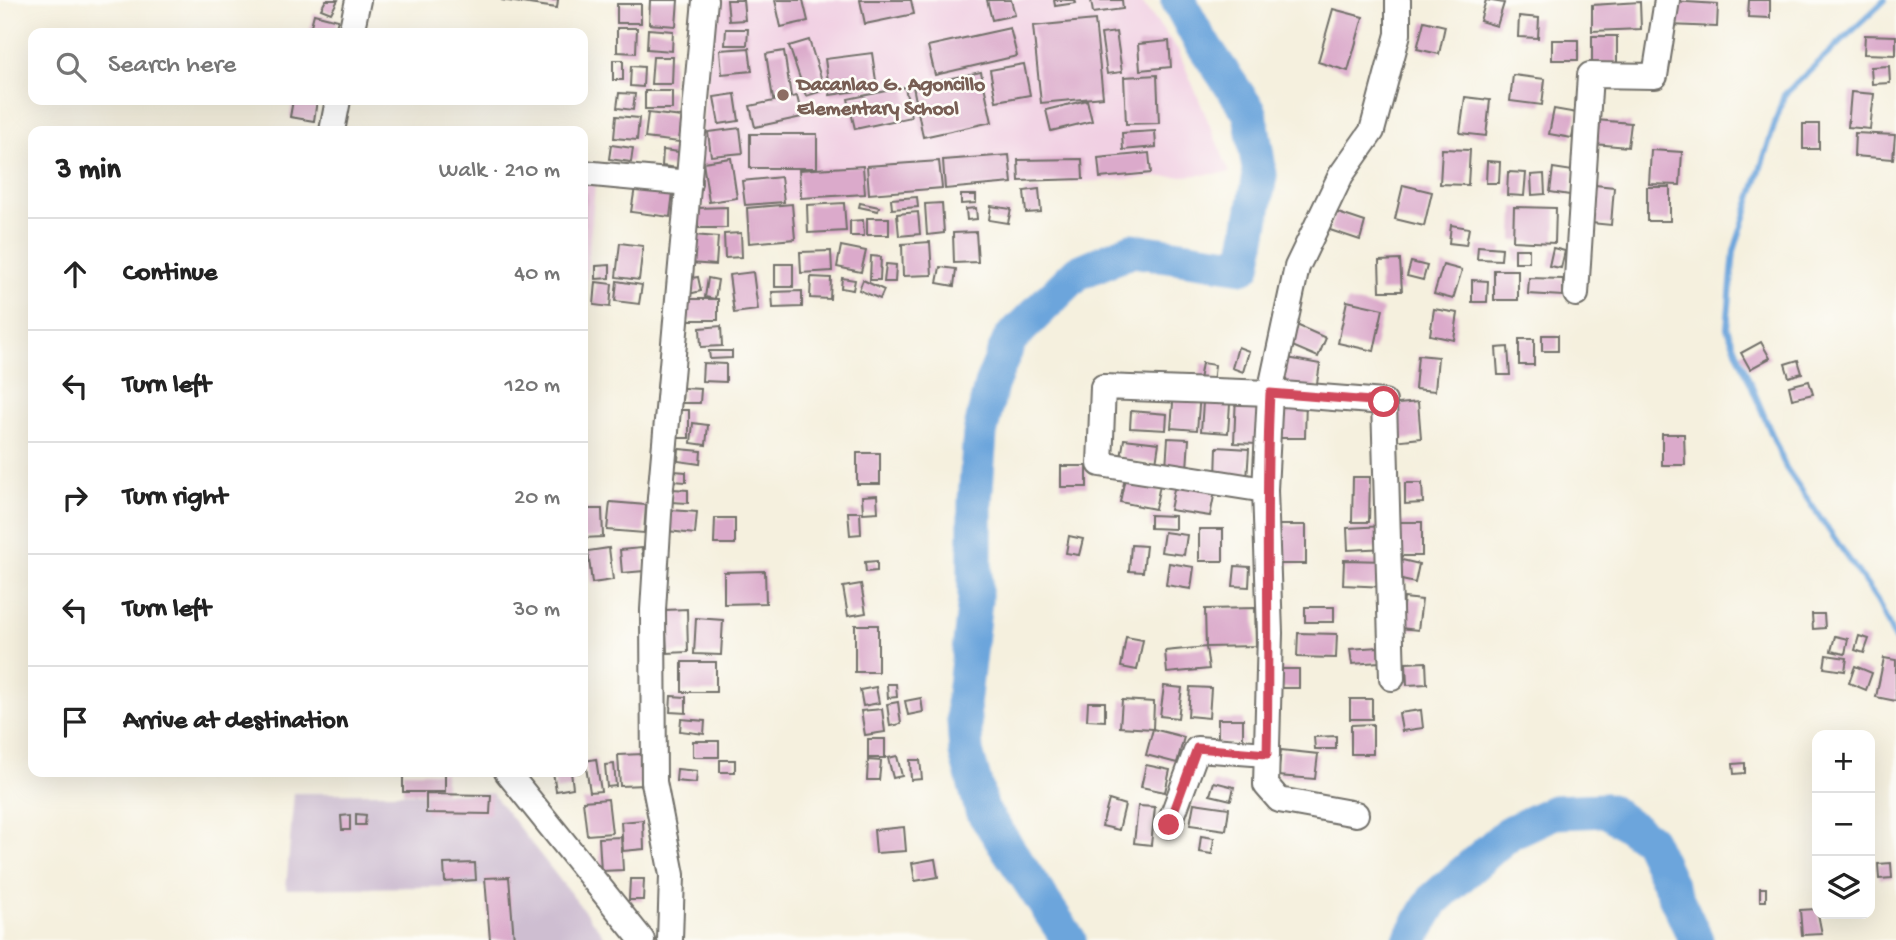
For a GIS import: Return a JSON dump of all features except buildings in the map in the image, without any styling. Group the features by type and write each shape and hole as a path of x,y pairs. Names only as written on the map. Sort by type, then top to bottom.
{"street":[{"path":"352,28 358,0"},
{"path":"670,940 672,875 654,782 653,610 705,0"},
{"path":"1356,814 1279,800 1266,785 1270,633 1265,490 1270,393 1297,267 1342,175 1372,131 1398,34 1398,0"},
{"path":"1576,295 1590,75 1654,76 1667,0"},
{"path":"333,126 337,105"},
{"path":"588,173 689,183"},
{"path":"1265,490 1100,464 1102,387 1270,393 1384,402 1392,678"},
{"path":"1169,825 1197,748 1267,754"},
{"path":"511,777 642,940"}],"shaded area":[{"path":"715,0 1140,0 1178,50 1230,173 694,206"},
{"path":"588,183 595,184 588,262"},
{"path":"294,793 492,793 607,940 493,940 493,886 286,889"}],"waterway":[{"path":"1069,940 982,810 966,752 963,704 975,600 975,501 980,434 991,385 1010,339 1077,273 1132,250 1244,266 1260,175 1250,113 1198,37 1178,0"},
{"path":"1885,0 1784,95 1734,251 1727,328 1786,468 1877,600 1896,641"},
{"path":"1410,940 1433,900 1509,833 1554,812 1607,810 1649,840 1696,940"}],"place":[{"name":"Dacanlao G. Agoncillo Elementary School","path":"783,95"}],"route":[{"path":"1169,825 1197,748 1267,754 1270,633 1265,490 1270,393 1384,402"}]}
